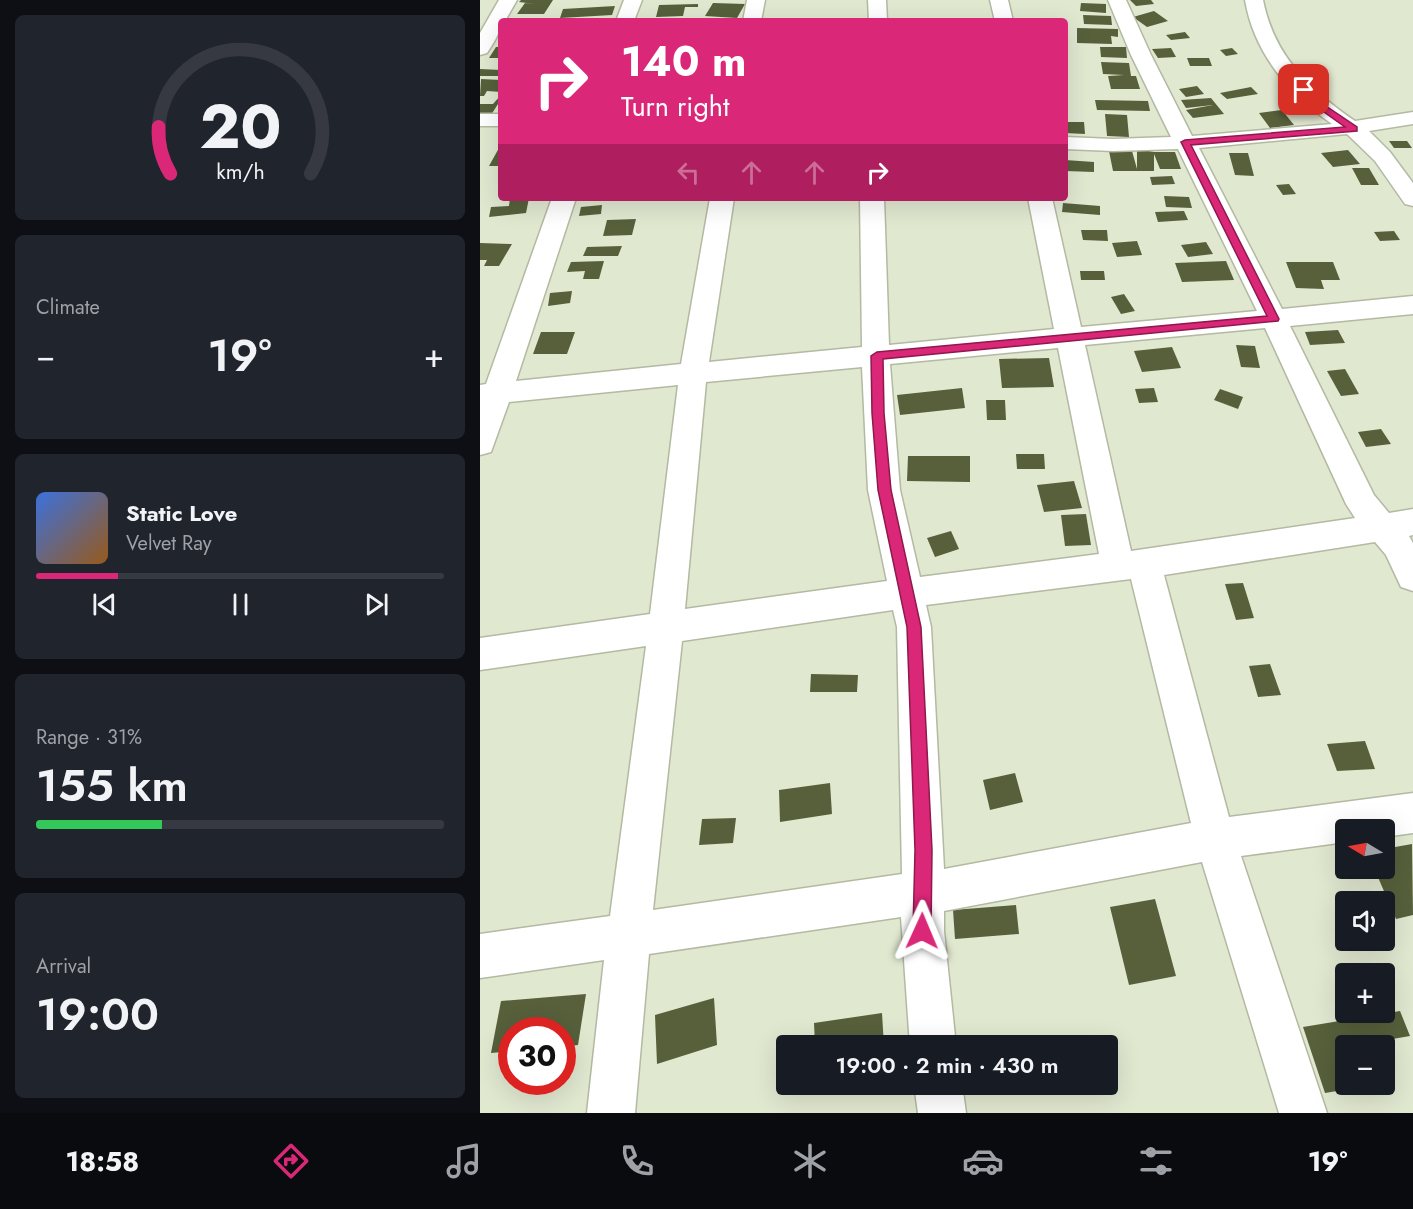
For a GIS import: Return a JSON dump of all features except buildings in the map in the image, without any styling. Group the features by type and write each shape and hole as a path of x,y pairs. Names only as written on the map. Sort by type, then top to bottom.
{"street":[{"path":"480,49 508,0"},
{"path":"627,18 633,0"},
{"path":"753,18 756,0"},
{"path":"878,0 878,18"},
{"path":"999,0 1003,18"},
{"path":"1117,0 1141,55 1274,319 1362,504 1397,525"},
{"path":"1254,0 1268,41 1290,77 1317,104 1371,144 1413,199"},
{"path":"1068,143 1107,146 1185,142 1353,129 1413,118"},
{"path":"480,120 498,120"},
{"path":"480,444 488,394 563,201"},
{"path":"611,1113 629,934 666,628 693,373 722,201"},
{"path":"872,201 878,413 884,490 914,627 924,850 922,931 932,1035"},
{"path":"1041,201 1068,339 1131,566 1303,1113"},
{"path":"488,394 1413,305"},
{"path":"480,654 907,594 1131,566 1397,525"},
{"path":"1397,525 1398,546 1413,578"},
{"path":"480,956 922,893 1215,839 1413,813"},
{"path":"940,1095 942,1113"}],"route":[{"path":"922,931 924,850 914,627 884,490 878,413 877,356 1274,319 1185,142 1353,129 1317,104 1304,90"}]}
